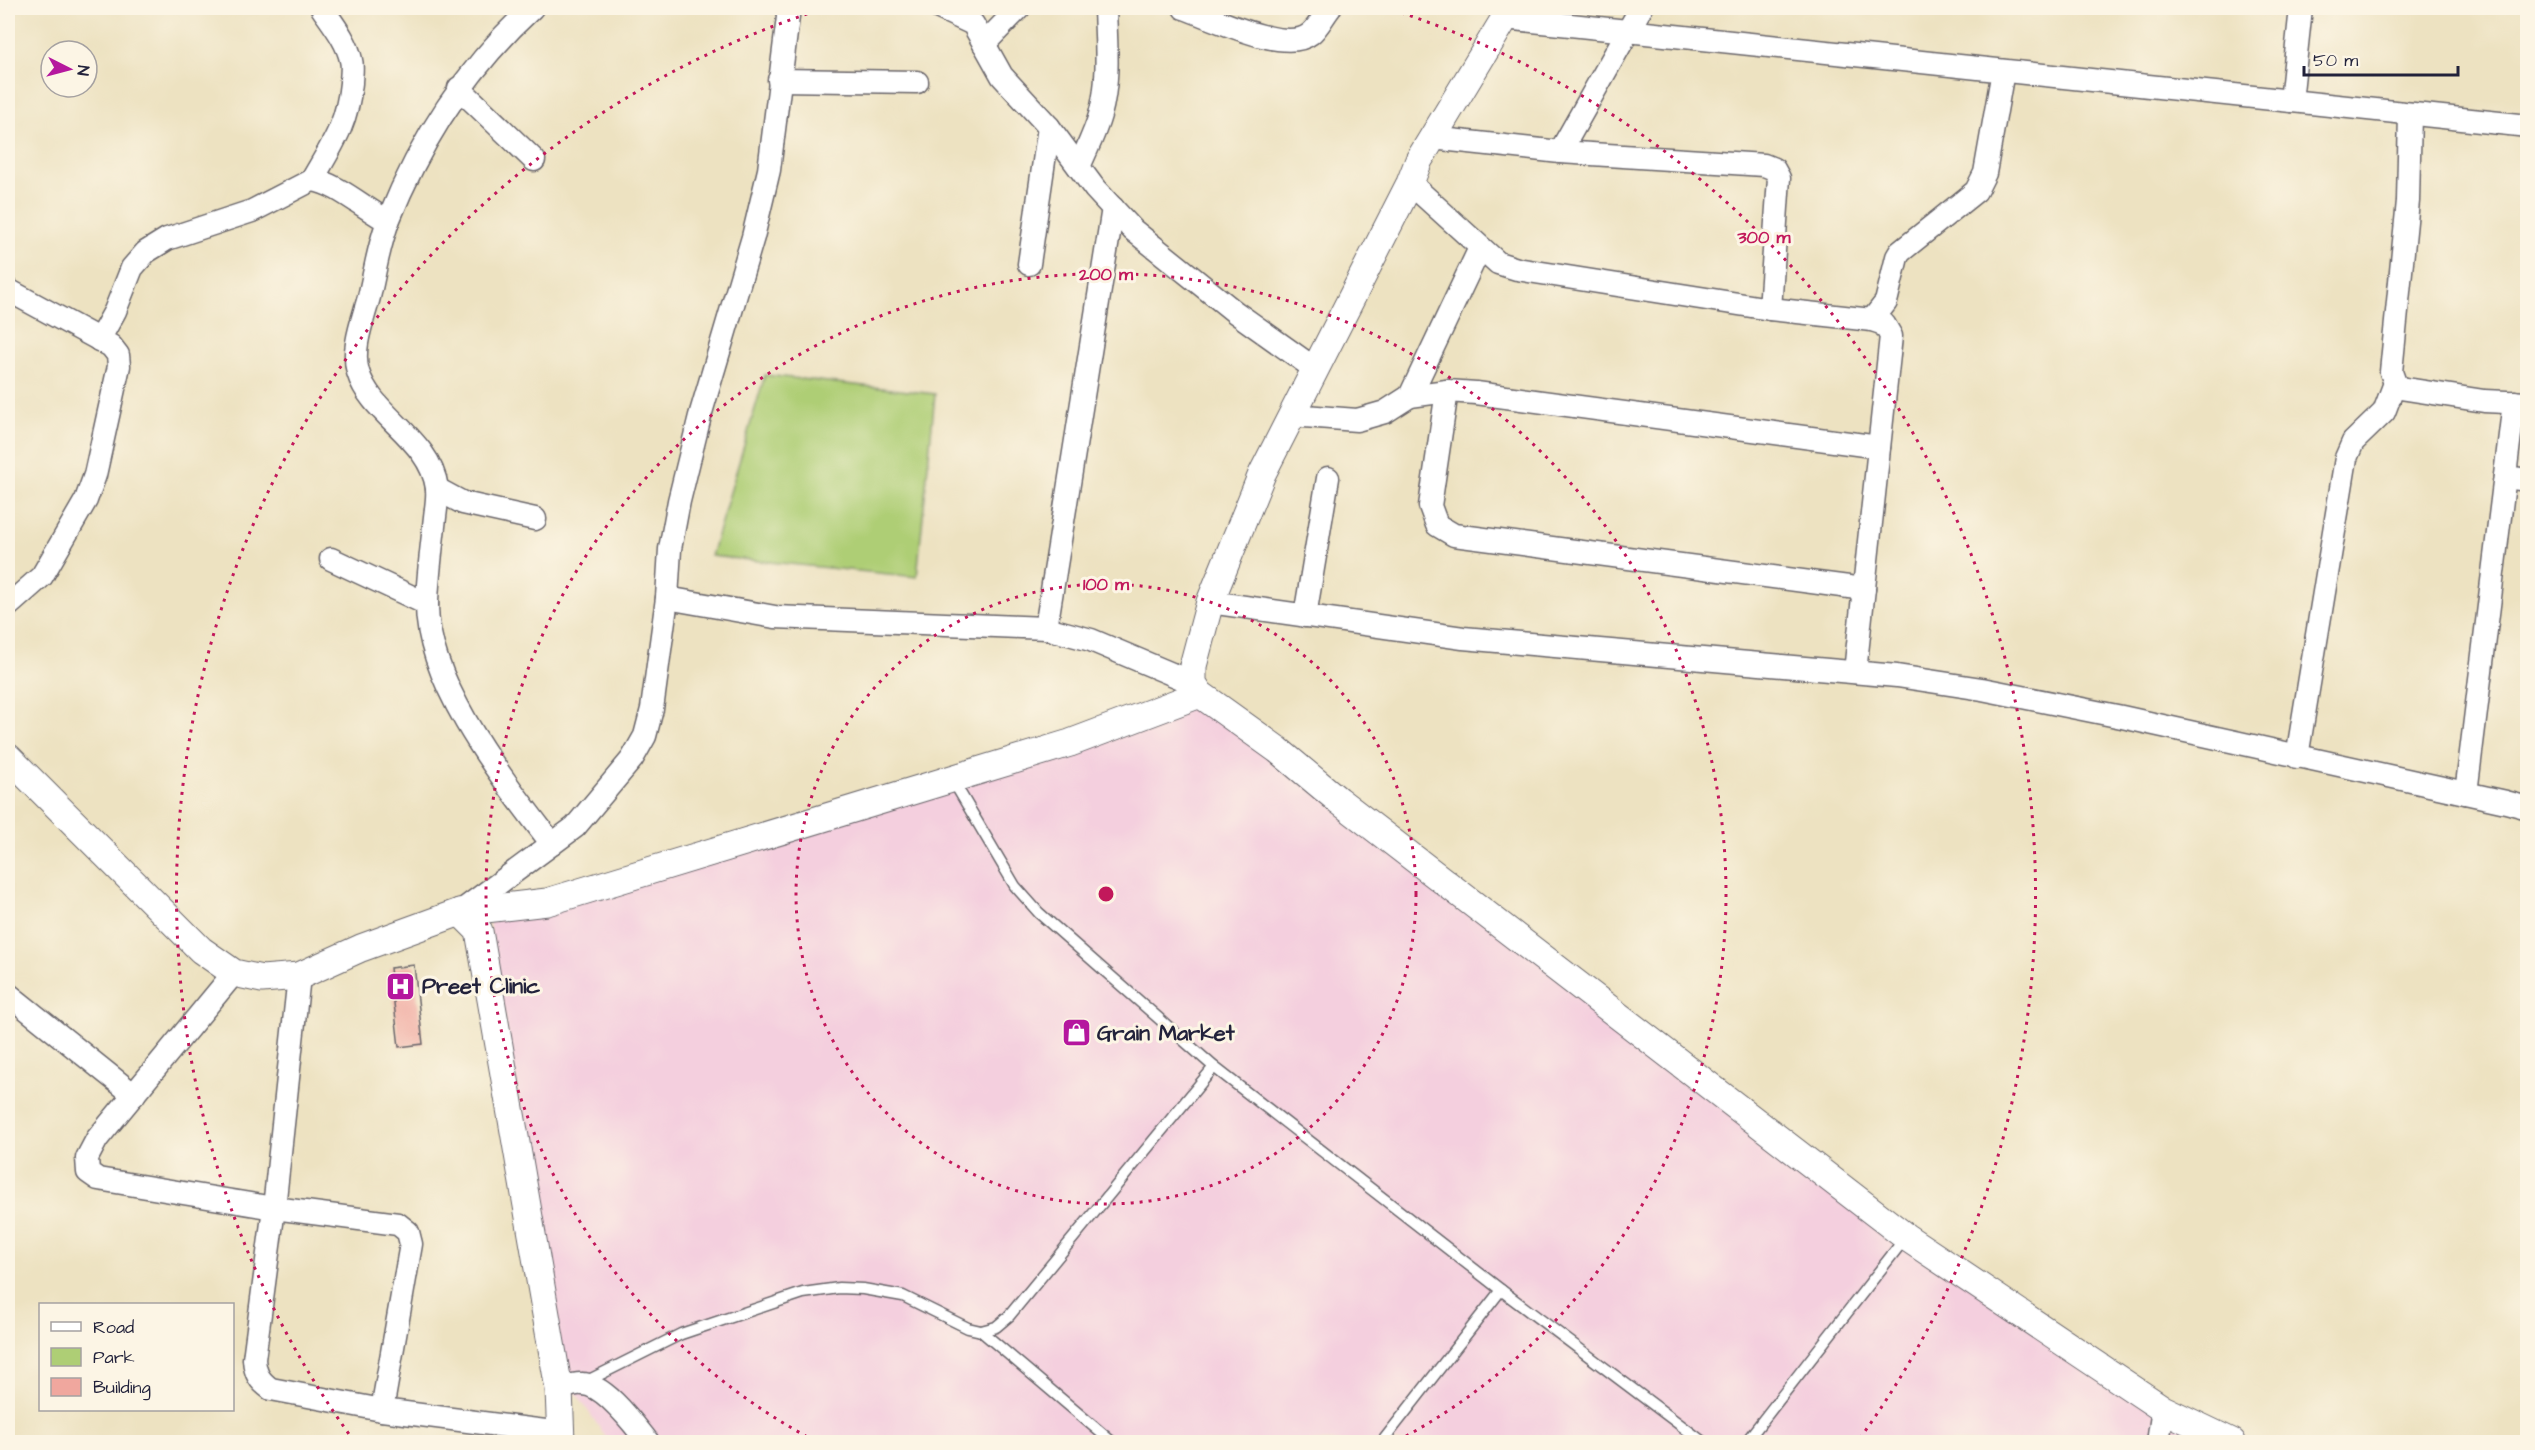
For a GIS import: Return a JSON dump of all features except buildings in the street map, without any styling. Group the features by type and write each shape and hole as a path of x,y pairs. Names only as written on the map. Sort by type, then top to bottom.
{"street":[{"path":"99,340 115,311 132,268 146,252 167,239 252,211 312,180 341,130 348,109 352,61 345,43 322,8"},
{"path":"529,8 459,88 420,152 388,221 357,343 356,369 363,387 422,452 431,469 437,489 427,604 433,650 459,709 498,772 552,844"},
{"path":"460,912 575,827 632,759 645,736 652,709 668,598 670,549 679,501 700,416 756,226 769,170 787,8"},
{"path":"939,8 973,24 1002,76 1050,128 1095,189 1133,230 1235,312 1315,369"},
{"path":"984,44 1019,8"},
{"path":"1079,167 1104,98 1107,70 1105,8"},
{"path":"1184,8 1275,40 1292,41 1310,35 1330,8"},
{"path":"1560,152 1641,8"},
{"path":"2292,101 2301,8"},
{"path":"1196,689 1193,666 1210,602 1262,474 1410,183 1419,160 1508,13 1628,31 2528,126"},
{"path":"1872,320 1886,302 1900,252 1976,191 1981,184 2003,71"},
{"path":"780,81 917,82"},
{"path":"459,88 534,160"},
{"path":"2410,114 2409,201 2391,372 2395,383 2400,388 2484,401 2521,402 2505,477 2466,793"},
{"path":"1029,264 1050,128"},
{"path":"1432,138 1560,152 1764,165 1774,169 1779,178 1770,309"},
{"path":"312,180 335,188 388,221"},
{"path":"1410,183 1498,263 1517,269 1770,309 1872,320 1884,324 1891,336 1855,672"},
{"path":"1046,628 1113,208"},
{"path":"1410,396 1480,248"},
{"path":"8,290 111,346 118,355 120,366 95,476 76,520 42,576 8,606"},
{"path":"2297,757 2346,458 2353,442 2384,412 2395,383"},
{"path":"1291,415 1357,420 1385,412 1410,396 1447,391 1879,447"},
{"path":"1447,391 1430,506 1437,525 1454,535 1864,589"},
{"path":"2505,477 2528,480"},
{"path":"1305,615 1328,478"},
{"path":"437,489 463,503 535,519"},
{"path":"331,559 427,604"},
{"path":"668,598 775,617 1046,628 1091,640 1196,689 1278,750 1357,814 1906,1237 2163,1409 2232,1443"},
{"path":"1210,602 1463,638 1855,672 1982,688 2528,808"},
{"path":"8,757 201,950 234,973 262,979 299,976 361,948 460,912 547,902 1070,743 1196,689"},
{"path":"299,976 274,1208 254,1359 254,1369 261,1382 271,1389 382,1410 561,1438 571,1386 479,931 460,912"},
{"path":"234,973 97,1139 87,1158 88,1172 98,1179 274,1208 398,1224 408,1232 411,1244 382,1410"},
{"path":"8,994 134,1095"},
{"path":"571,1386 604,1393 630,1419 648,1443"},
{"path":"2158,1443 2163,1409"}],"lane":[{"path":"952,779 1015,886 1033,906 1214,1067 1501,1290 1704,1443"},
{"path":"981,1331 996,1327 1009,1316 1214,1067"},
{"path":"1746,1443 1906,1237"},
{"path":"571,1386 681,1334 803,1293 839,1288 863,1289 903,1296 968,1328 981,1331 1112,1443"},
{"path":"1382,1443 1501,1290"}],"shaded area":[{"name":"Grain Market","path":"1206,694 1783,1144 2223,1442 609,1442 564,1375 489,922"}],"green space":[{"path":"765,375 935,394 917,577 711,556"}],"place":[{"name":"Preet Clinic","path":"401,986"},
{"name":"Grain Market","path":"1076,1033"}]}
